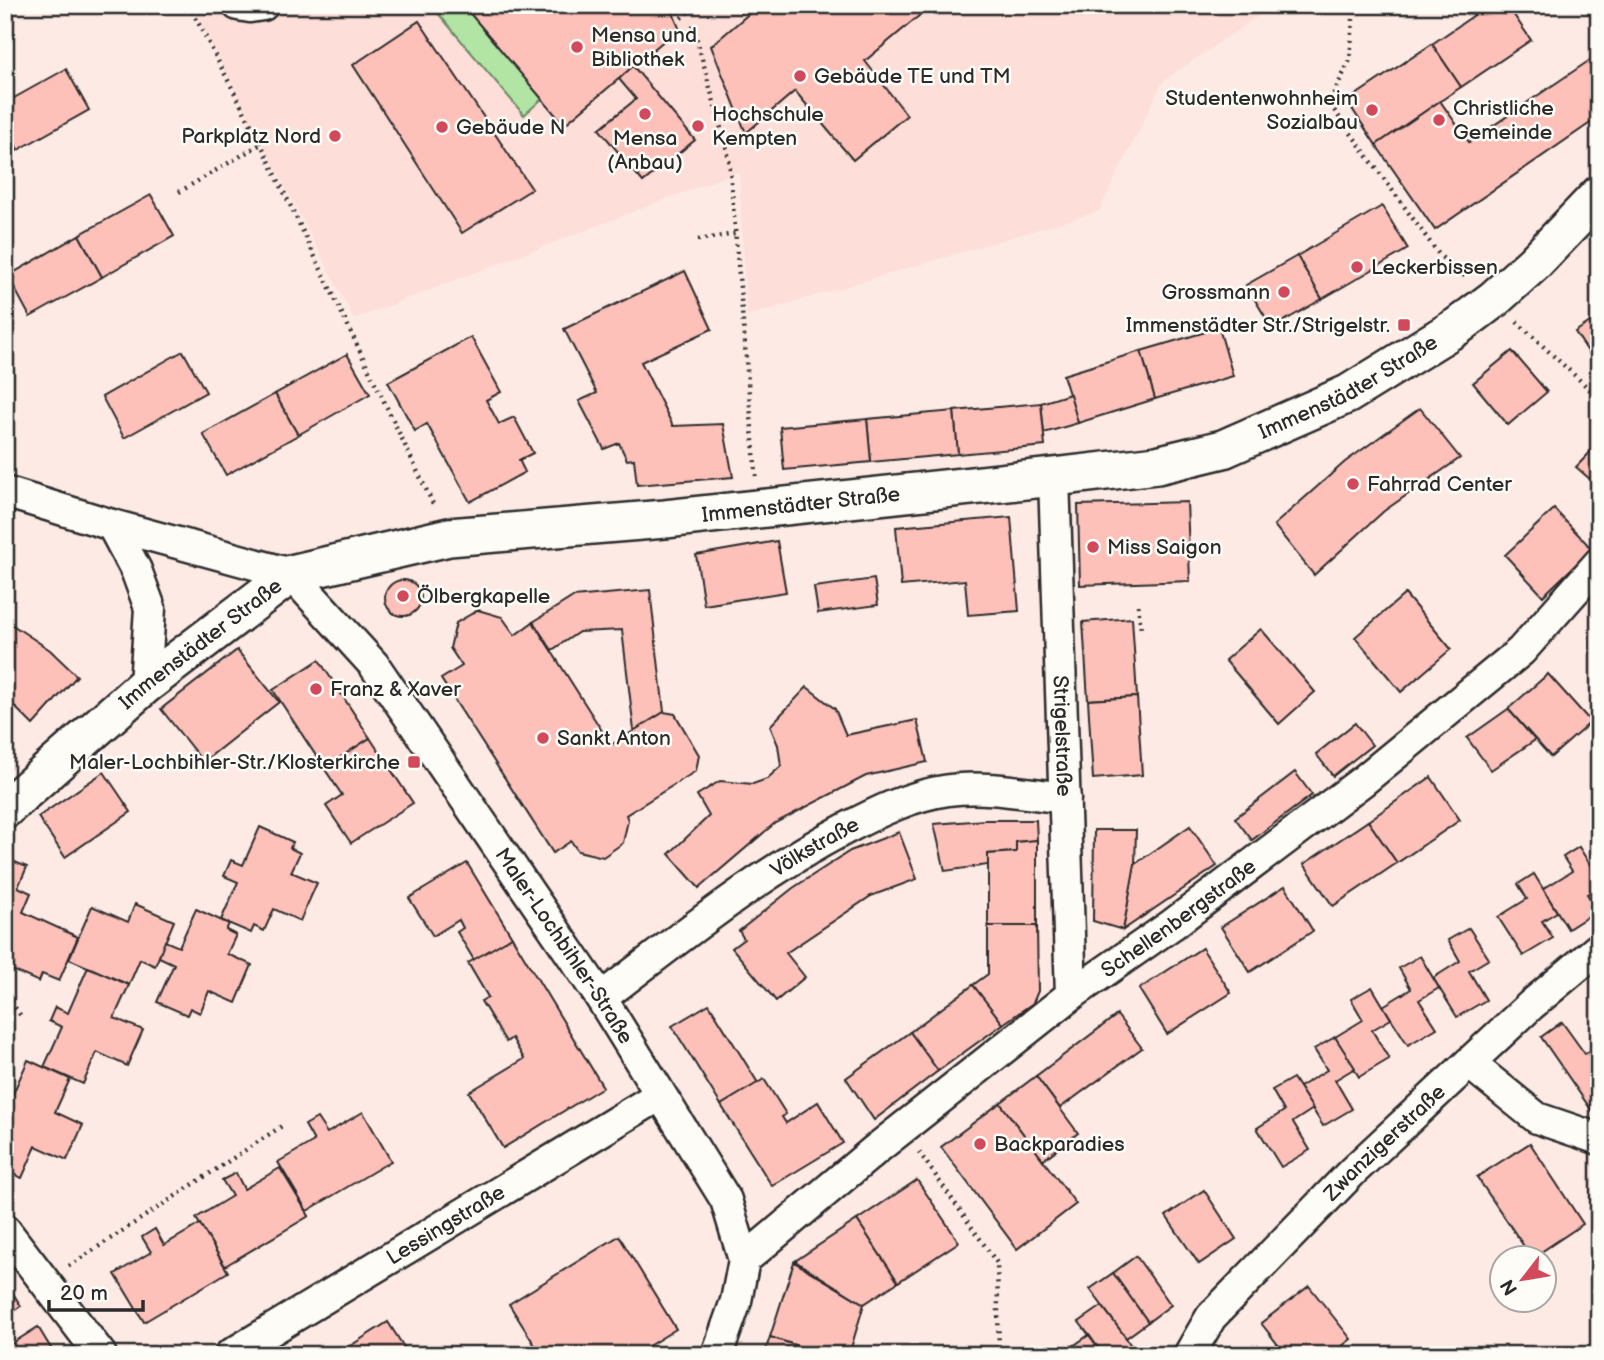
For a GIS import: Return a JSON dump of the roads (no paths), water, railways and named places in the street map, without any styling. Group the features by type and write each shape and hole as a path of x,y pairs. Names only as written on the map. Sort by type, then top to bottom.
{"street":[{"path":"239,5 263,5"},
{"name":"Immenstädter Straße","path":"10,796 145,685 291,573 449,537 665,519 1054,477 1157,465 1223,449 1348,394 1458,326 1534,263 1599,195"},
{"name":"Strigelstraße","path":"1054,477 1070,995"},
{"path":"5,492 112,525 291,573"},
{"path":"112,525 136,570 150,608 145,685"},
{"name":"Schellenbergstraße","path":"744,1260 902,1128 1070,995 1173,924 1375,772 1521,651 1599,563"},
{"name":"Maler-Lochbihler-Straße","path":"291,573 374,665 601,998 726,1200 744,1260 736,1301 718,1355"},
{"name":"Völkstraße","path":"601,998 705,917 803,850 885,807 949,790 988,789 1065,799"},
{"name":"Zwanzigerstraße","path":"1189,1355 1211,1317 1353,1171 1531,1004 1599,948"},
{"path":"1469,1063 1537,1118 1599,1139"},
{"name":"Lessingstraße","path":"230,1355 660,1095"},
{"path":"5,1230 101,1355"}],"place":[{"name":"Mensa und Bibliothek","path":"577,47"},
{"name":"Gebäude TE und TM","path":"800,76"},
{"name":"Studentenwohnheim Sozialbau","path":"1372,110"},
{"name":"Mensa (Anbau)","path":"645,114"},
{"name":"Christliche Gemeinde","path":"1439,120"},
{"name":"Hochschule Kempten","path":"698,126"},
{"name":"Gebäude N","path":"442,127"},
{"name":"Parkplatz Nord","path":"335,136"},
{"name":"Leckerbissen","path":"1357,267"},
{"name":"Grossmann","path":"1284,292"},
{"name":"Immenstädter Str./Strigelstr.","path":"1404,325"},
{"name":"Fahrrad Center","path":"1353,484"},
{"name":"Miss Saigon","path":"1093,547"},
{"name":"Ölbergkapelle","path":"403,596"},
{"name":"Franz & Xaver","path":"316,689"},
{"name":"Sankt Anton","path":"543,738"},
{"name":"Maler-Lochbihler-Str./Klosterkirche","path":"414,762"},
{"name":"Backparadies","path":"980,1144"}]}
